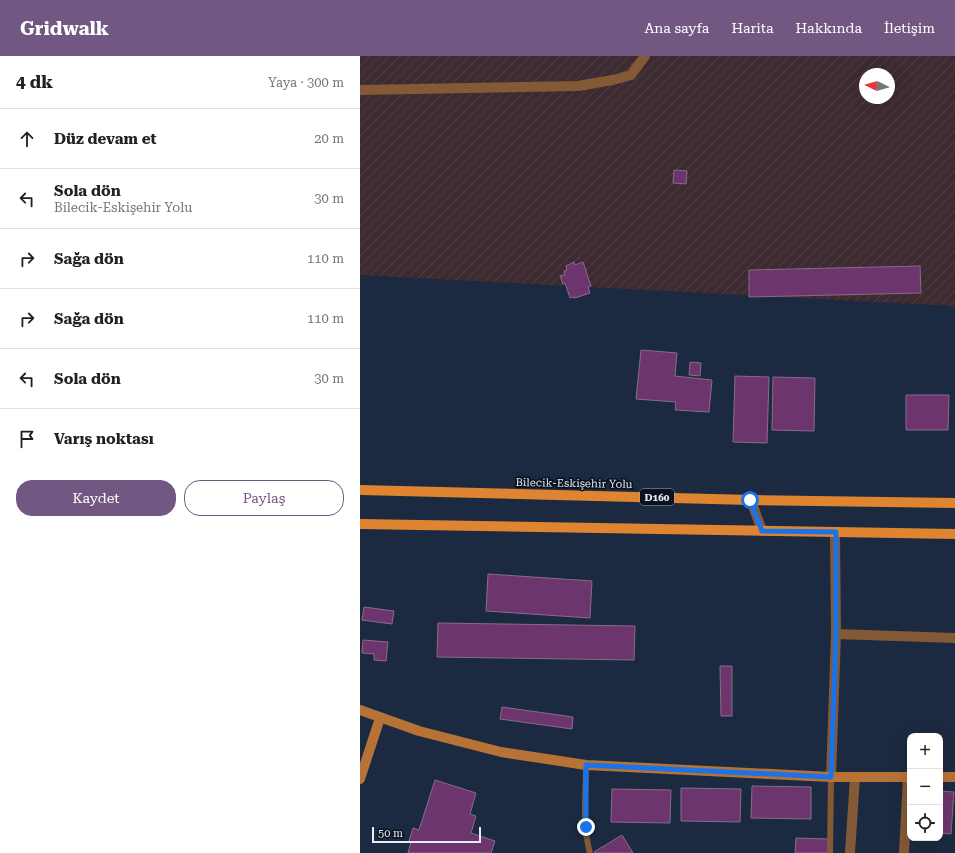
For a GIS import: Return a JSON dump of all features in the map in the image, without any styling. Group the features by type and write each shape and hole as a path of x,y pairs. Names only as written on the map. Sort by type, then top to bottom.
{"main road":[{"name":"Bilecik-Eskişehir Yolu","path":"360,490 955,504"},
{"path":"360,524 955,534"}],"street":[{"path":"360,90 578,86 613,80 631,75 645,56"},
{"path":"750,500 762,531"},
{"path":"831,777 836,634 836,532"},
{"path":"836,634 955,638"},
{"path":"360,710 419,731 501,752 586,765 831,777 907,777"},
{"path":"360,779 380,718"},
{"path":"850,853 854,777"},
{"path":"943,777 955,777"},
{"path":"904,853 907,805"}],"lane":[{"path":"586,765 586,827 590,853"},
{"path":"830,853 831,777"}],"shaded area":[{"path":"360,56 955,56 955,306 360,275"}],"building":[{"path":"674,170 687,171 686,184 673,183"},
{"path":"574,262 575,265 583,262 591,286 588,287 590,293 575,298 570,298 565,283 563,284 560,276 565,275 564,271 567,270 566,266"},
{"path":"920,266 921,293 749,297 749,270"},
{"path":"641,350 677,353 675,376 712,380 709,412 675,410 676,402 636,399"},
{"path":"690,362 701,363 700,376 689,375"},
{"path":"735,376 769,377 767,443 733,442"},
{"path":"773,377 815,378 814,431 772,430"},
{"path":"906,395 949,395 948,430 906,430"},
{"path":"488,574 592,581 590,618 486,611"},
{"path":"364,607 394,611 392,624 362,620"},
{"path":"438,623 635,626 634,660 437,657"},
{"path":"363,640 388,642 386,661 374,660 374,654 362,653"},
{"path":"720,666 732,666 732,716 721,716"},
{"path":"502,707 573,717 572,729 500,719"},
{"path":"435,780 476,793 470,814 476,816 471,833 495,841 491,853 408,853 411,842 409,841 413,828 419,830"},
{"path":"752,786 811,787 811,819 751,818"},
{"path":"681,788 741,789 740,822 681,821"},
{"path":"612,789 671,790 670,823 611,822"},
{"path":"943,791 954,792 951,834 943,833"},
{"path":"622,835 633,853 594,852"},
{"path":"796,838 828,839 828,853 795,853"}],"route":[{"path":"586,827 586,765 831,777 836,634 836,532 762,531 750,500"}]}
